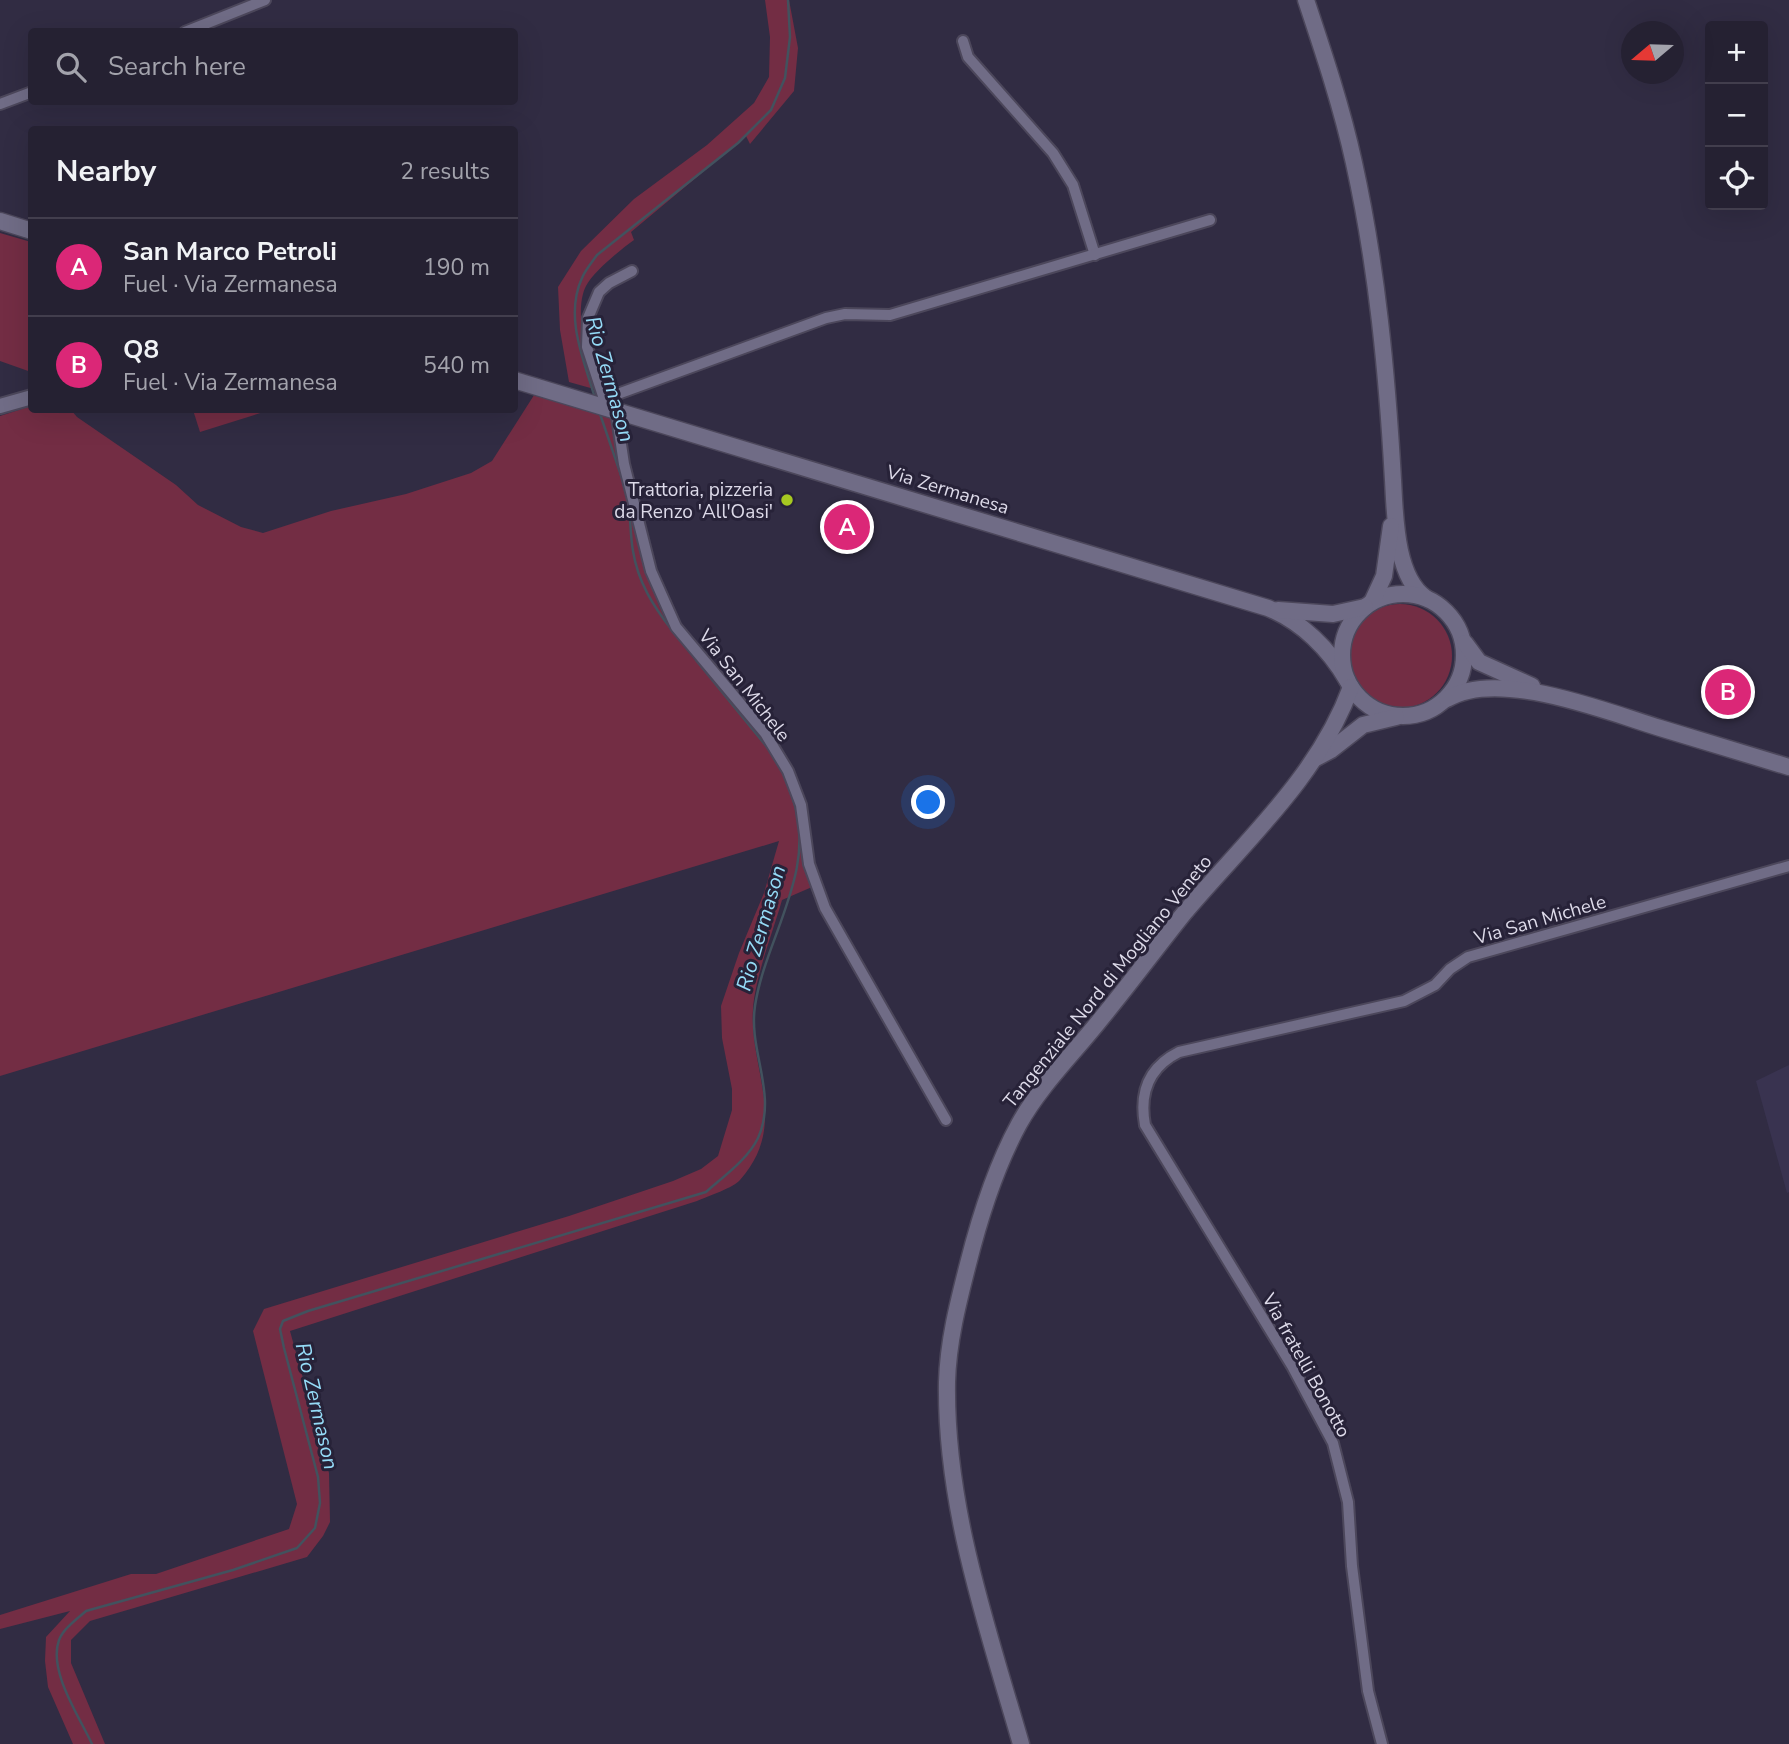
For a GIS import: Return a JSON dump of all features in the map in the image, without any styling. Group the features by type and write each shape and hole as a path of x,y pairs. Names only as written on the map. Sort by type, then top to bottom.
{"main road":[{"path":"1307,0 1346,129 1371,252 1378,301 1394,499 1407,575 1414,588 1453,619 1470,653 1479,662 1557,697 1789,767"},
{"path":"0,221 28,230"},
{"name":"Via Zermanesa","path":"518,381 596,401 616,411 1268,608 1317,641 1334,658 1349,683 1370,707 1397,717"},
{"path":"1349,683 1342,660 1344,640 1352,622 1369,605 1384,576 1394,499"},
{"name":"Via Zermanesa","path":"1268,608 1333,614 1369,605 1390,595 1426,598"},
{"path":"1446,700 1457,686 1463,669 1465,652 1461,635"},
{"name":"Tangenziale Nord di Mogliano Veneto","path":"1021,1744 965,1548 951,1463 947,1381 953,1328 975,1234 988,1195 1020,1123 1064,1063 1185,913 1269,818 1316,758 1349,683"},
{"path":"1397,717 1415,716 1432,710 1466,691 1492,688 1557,697"},
{"name":"Tangenziale Nord di Mogliano Veneto","path":"1316,758 1363,726 1397,717"}],"street":[{"path":"195,28 265,0"},
{"path":"963,41 968,57 1053,153 1073,185 1095,255"},
{"path":"0,104 28,94"},
{"path":"632,271 598,292 588,318 587,347 596,401 826,318 845,314 890,315 1210,220"},
{"path":"0,406 28,398"},
{"name":"Via San Michele","path":"616,411 624,464 640,532 651,571 666,608 676,626 765,733 788,771 801,805 809,864 825,908 946,1120"},
{"name":"Via San Michele","path":"1153,1072 1179,1052 1404,1001 1435,985 1450,969 1468,957 1789,866"},
{"name":"Via fratelli Bonotto","path":"1153,1072 1143,1098 1145,1125 1292,1366 1333,1443 1348,1502 1352,1566 1368,1691 1382,1744"}],"shaded area":[{"path":"765,0 789,0 798,48 794,91 750,144 746,136 631,232 634,240 590,280 582,296 581,322 594,389 569,382 560,330 558,287 581,251 634,199 707,145 754,103 769,77 770,37"},
{"path":"0,233 28,241 28,371 0,361"},
{"path":"536,392 610,413 648,573 663,614 692,657 766,741 785,775 801,830 812,887 782,900 754,996 753,1032 764,1096 763,1138 755,1159 740,1180 697,1201 290,1331 329,1473 330,1522 323,1536 307,1557 90,1621 71,1640 71,1663 105,1744 73,1744 48,1687 45,1661 46,1637 70,1611 0,1629 0,1615 131,1574 156,1574 289,1529 297,1504 253,1331 264,1309 569,1216 673,1181 701,1169 718,1156 732,1110 732,1089 722,1038 721,1006 764,893 779,841 0,1076 0,416 28,407 28,413 74,413 176,485 198,505 241,527 263,533 331,511 406,494 471,473 492,461"},
{"path":"194,413 260,413 200,432"},
{"path":"1400,604 1420,608 1437,619 1448,636 1452,656 1448,676 1437,693 1420,704 1400,708 1380,704 1363,693 1352,676 1348,656 1352,636 1363,619 1380,608"},
{"path":"1789,1065 1789,1192 1787,1193 1756,1081"}],"waterway":[{"name":"Rio Zermason","path":"595,398 581,354 575,323 577,293 583,275 597,255 738,143 771,110 785,78 790,37 788,0"},
{"name":"Rio Zermason","path":"599,411 623,481"},
{"name":"Rio Zermason","path":"628,501 635,562 653,603 672,630"},
{"name":"Rio Zermason","path":"696,660 767,747"},
{"name":"Rio Zermason","path":"92,1744 66,1693 58,1665 59,1640 71,1624 86,1611 233,1570 297,1548 315,1528 320,1503 318,1477 284,1348 280,1329 283,1321 308,1311 706,1192 754,1146 763,1122 765,1105 755,1039 755,1006 795,878 799,826 793,799"}],"place":[{"name":"Trattoria, pizzeria da Renzo 'All'Oasi'","path":"787,500"},
{"name":"San Marco Petroli","path":"847,527"},
{"name":"Q8","path":"1728,692"}]}
